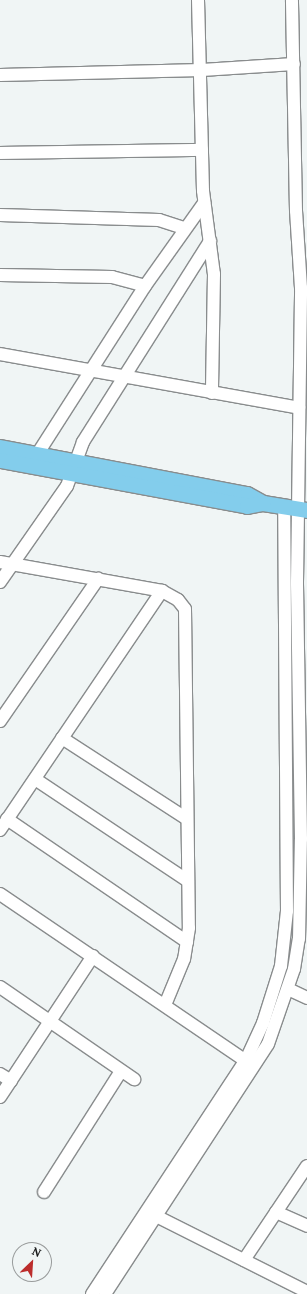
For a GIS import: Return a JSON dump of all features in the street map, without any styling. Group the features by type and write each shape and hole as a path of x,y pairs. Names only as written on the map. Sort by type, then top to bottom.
{"main road":[{"path":"0,447 34,460 247,506 263,503 303,509"},
{"path":"0,460 34,460"}],"street":[{"path":"198,0 202,70 202,150 204,203 214,274 212,393"},
{"path":"92,1294 250,1063 268,1044 288,989 299,939 304,836 300,818 303,801 303,509 299,408 304,288 301,211 301,150 294,64 292,0"},
{"path":"0,75 202,70 294,64"},
{"path":"0,152 202,150"},
{"path":"34,460 89,371 145,286 184,228 204,203"},
{"path":"0,215 159,220 184,228"},
{"path":"0,582 74,468 83,442 210,241"},
{"path":"0,275 112,277 145,286"},
{"path":"0,354 299,408"},
{"path":"105,1294 156,1216 250,1063 281,966 287,911 285,819 284,507"},
{"path":"0,562 162,591 178,600 185,609 187,621 187,942 184,958 165,1005"},
{"path":"0,721 98,579"},
{"path":"0,830 162,591"},
{"path":"62,738 187,819"},
{"path":"35,779 188,881"},
{"path":"285,819 300,818"},
{"path":"7,819 187,942"},
{"path":"0,894 250,1063"},
{"path":"0,1097 48,1022 93,956"},
{"path":"0,986 48,1022 134,1079"},
{"path":"288,989 307,998"},
{"path":"44,1192 121,1071"},
{"path":"0,1074 11,1081"},
{"path":"244,1260 307,1166"},
{"path":"276,1212 307,1226"},
{"path":"156,1216 307,1292"}]}
